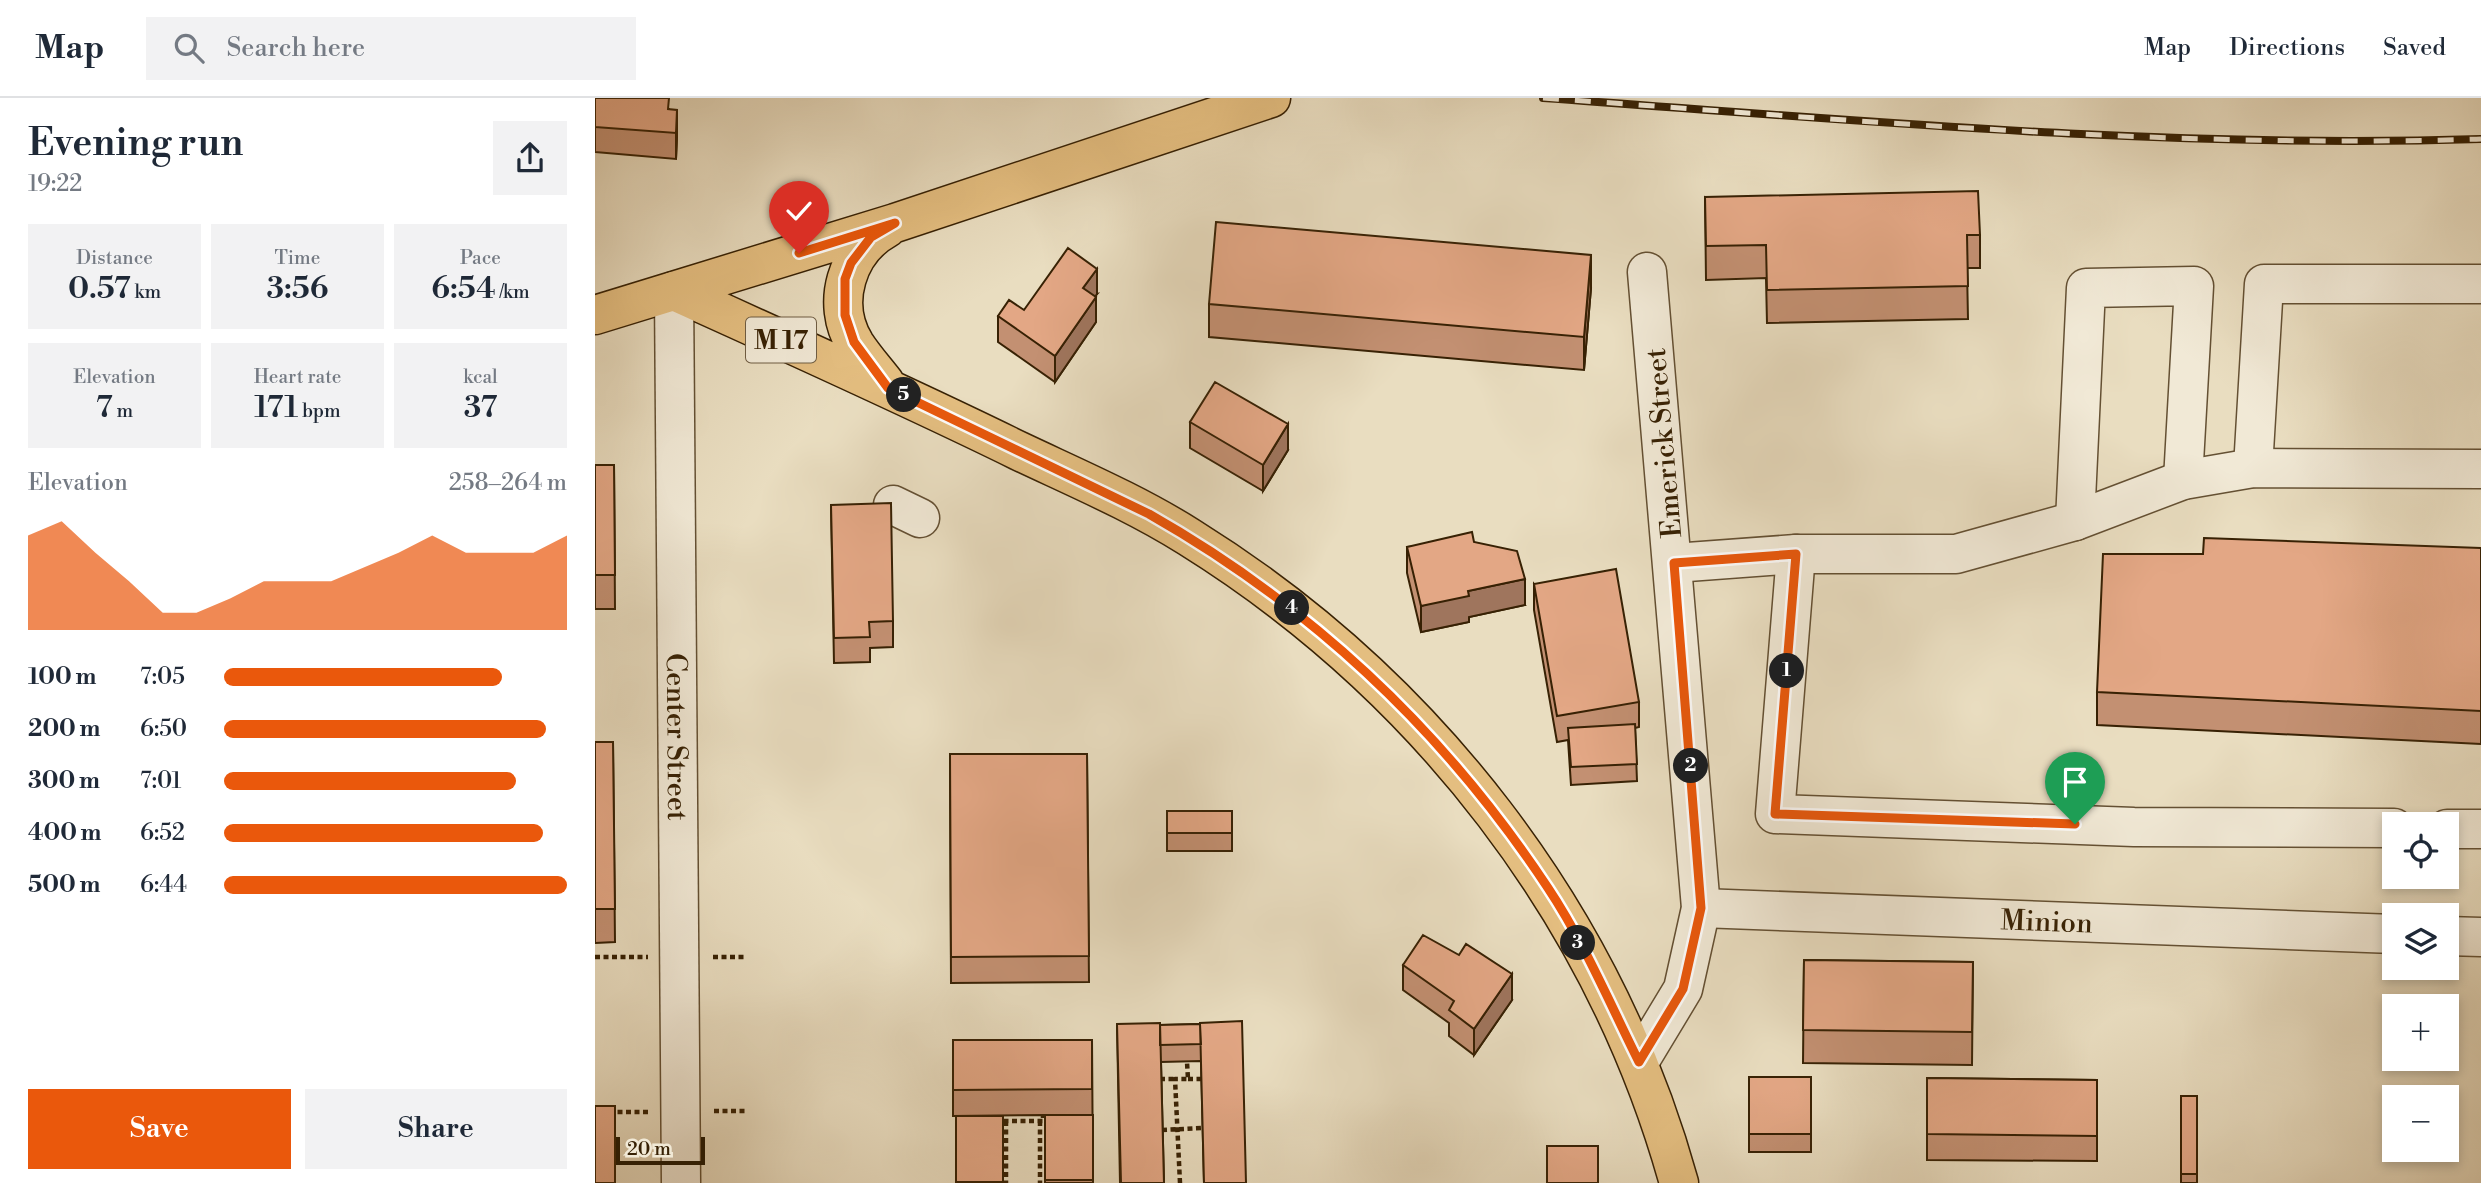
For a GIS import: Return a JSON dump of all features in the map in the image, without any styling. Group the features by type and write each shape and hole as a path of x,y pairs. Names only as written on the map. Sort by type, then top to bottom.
{"main road":[{"path":"595,315 895,223 1271,98"},
{"path":"888,388 854,342 845,315 845,279 851,263 871,237 895,223"},
{"name":"M 17","path":"674,291 888,388 1149,514 1186,535 1308,619 1356,661 1393,695 1466,775 1549,889 1639,1062 1679,1183"}],"street":[{"name":"Emerick Street","path":"1639,1062 1683,989 1701,908 1674,563 1647,272"},
{"path":"2253,468 2264,284 2481,285"},
{"path":"2075,521 2086,288 2194,286 2183,480"},
{"name":"Center Street","path":"674,291 681,1183"},
{"path":"1674,563 1796,554 1956,554 2075,521 2183,480 2253,468 2481,469"},
{"path":"1796,554 1775,814 2134,827 2382,828"},
{"path":"2459,829 2481,829"},
{"name":"Minion","path":"1701,908 2382,934"},
{"path":"2459,936 2481,937"}],"path":[{"path":"1187,1062 1188,1079"},
{"path":"1160,1079 1201,1079"},
{"path":"1175,1079 1180,1183"},
{"path":"1000,1116 1000,1121 1041,1118 1040,1183"},
{"path":"1006,1121 1006,1183"},
{"path":"1161,1130 1203,1128"}],"building":[{"path":"595,98 669,98 668,109 677,110 676,133 595,127"},
{"path":"1978,191 1980,235 1967,235 1968,286 1767,290 1766,245 1706,246 1705,197"},
{"path":"1216,222 1591,255 1584,337 1209,304"},
{"path":"1068,248 1097,269 1083,288 1096,297 1055,356 998,316 1009,300 1024,310"},
{"path":"1215,382 1288,424 1263,465 1190,422"},
{"path":"595,465 614,465 615,575 595,575"},
{"path":"891,503 893,621 869,622 870,637 834,638 831,505"},
{"path":"1472,532 1474,542 1517,551 1525,579 1468,591 1469,596 1421,606 1407,547"},
{"path":"2204,538 2481,548 2481,711 2097,692 2103,554 2203,554"},
{"path":"1616,569 1639,702 1557,716 1534,584"},
{"path":"1635,724 1637,764 1571,767 1568,728"},
{"path":"595,742 613,742 615,909 595,909"},
{"path":"950,754 1087,754 1089,956 951,957"},
{"path":"1167,811 1232,811 1232,833 1167,833"},
{"path":"1423,935 1459,955 1466,944 1512,974 1474,1029 1449,1010 1454,1001 1403,965"},
{"path":"1804,960 1973,962 1972,1032 1803,1030"},
{"path":"1242,1021 1246,1183 1204,1183 1200,1023"},
{"path":"1160,1023 1164,1183 1121,1183 1117,1024"},
{"path":"1200,1024 1201,1044 1160,1045 1160,1025"},
{"path":"953,1040 1092,1040 1092,1089 953,1090"},
{"path":"1749,1077 1811,1077 1811,1134 1749,1134"},
{"path":"1927,1078 2097,1080 2097,1136 1927,1134"},
{"path":"2181,1096 2197,1096 2197,1174 2181,1174"},
{"path":"595,1106 615,1106 615,1183 595,1183"},
{"path":"1045,1115 1093,1115 1093,1180 1045,1180"},
{"path":"956,1116 1003,1116 1003,1182 956,1182"},
{"path":"1547,1146 1598,1146 1598,1183 1547,1183"}],"railway":[{"path":"1543,98 1894,123 2129,136 2246,140 2481,139"}],"route":[{"path":"799,253 895,223 871,237 851,263 845,279 845,315 854,342 888,388 1149,514 1186,535 1308,619 1393,695 1466,775 1549,889 1639,1062 1683,989 1701,908 1674,563 1796,554 1775,814 2075,824"}]}
